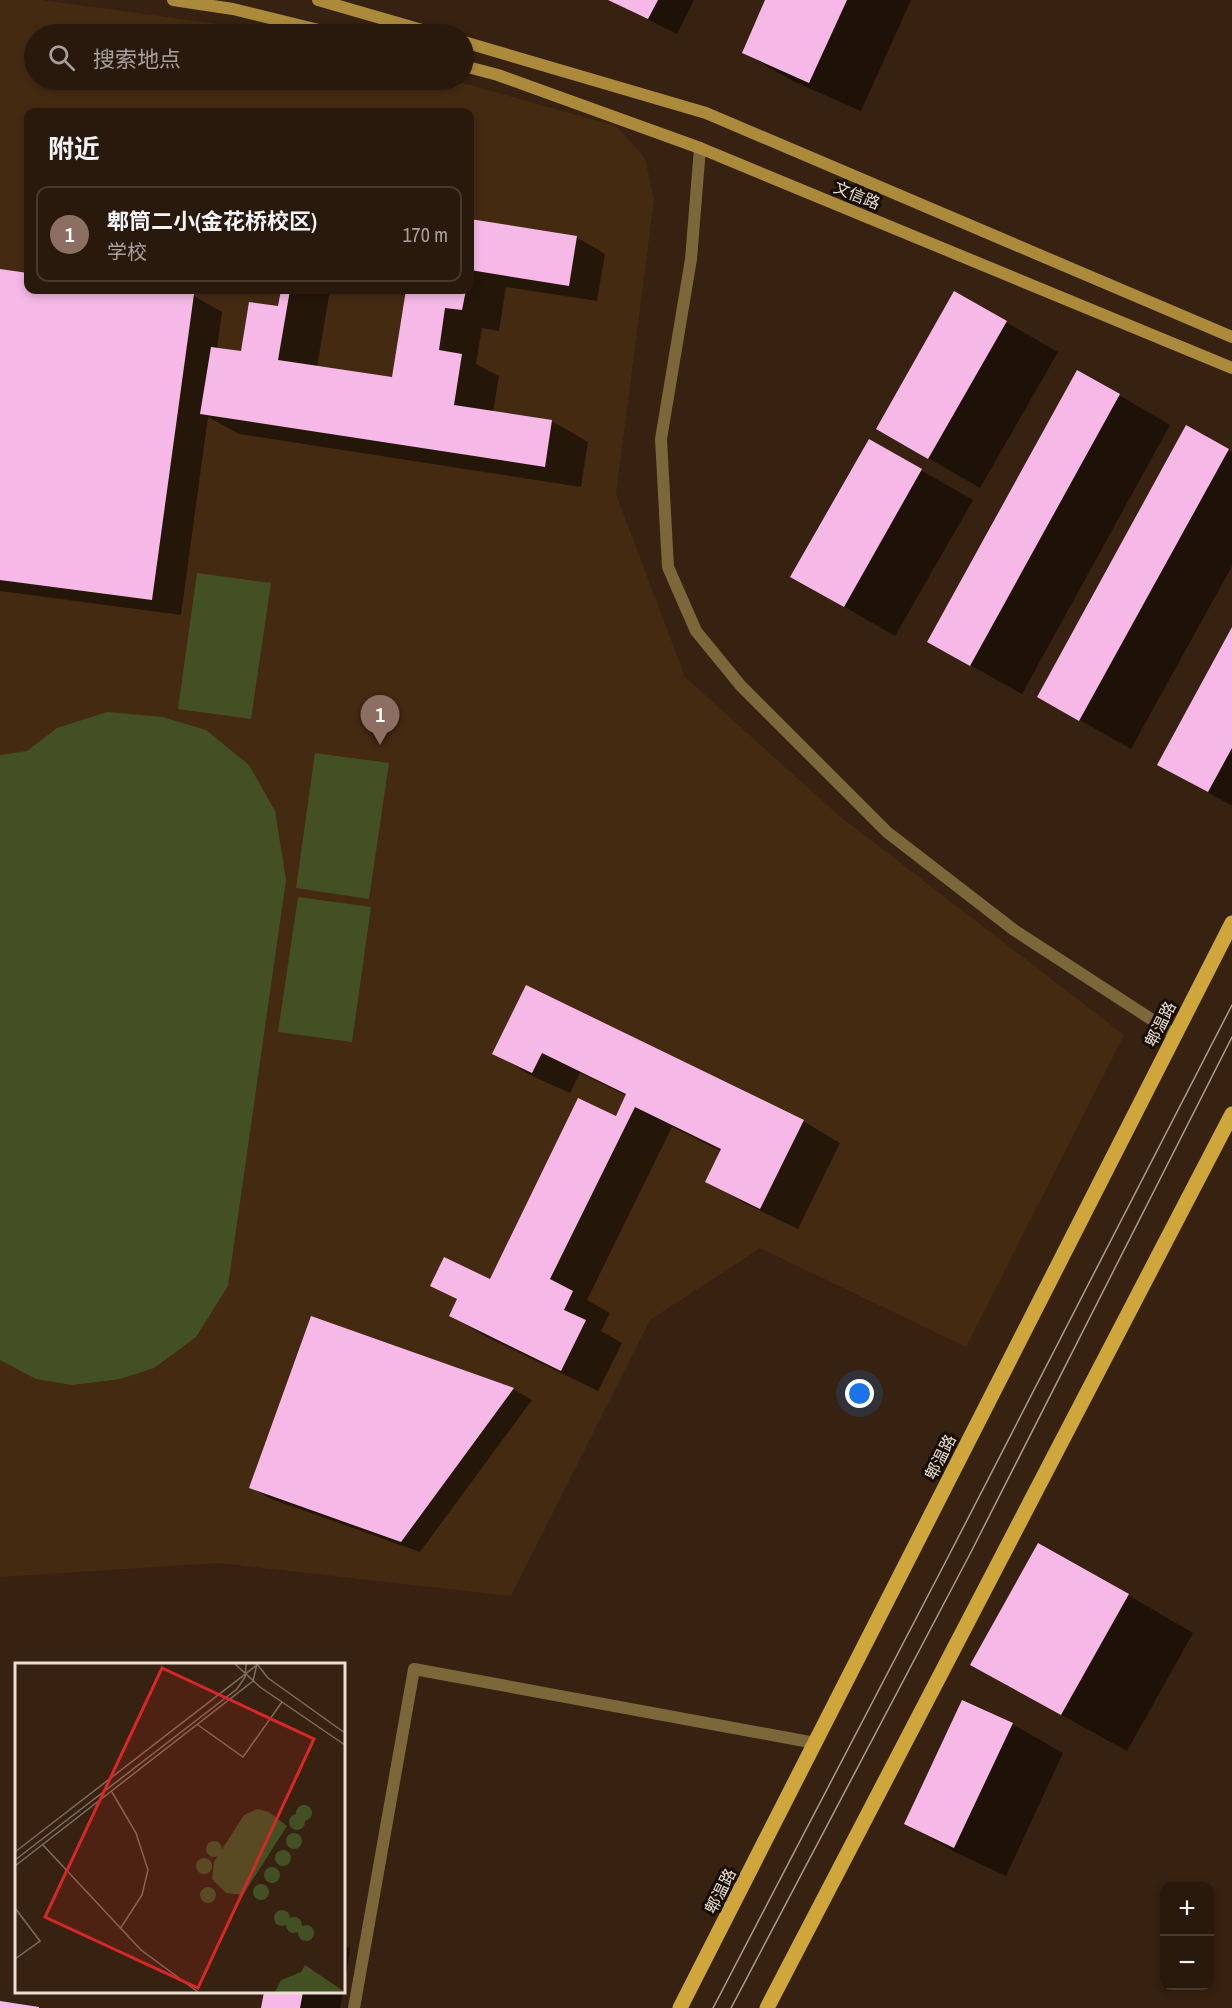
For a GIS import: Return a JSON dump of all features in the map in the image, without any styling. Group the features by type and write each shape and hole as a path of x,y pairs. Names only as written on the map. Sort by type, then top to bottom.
{"main road":[{"path":"173,0 233,9 294,24"},
{"path":"318,0 401,24"},
{"path":"474,45 706,113 1232,337"},
{"name":"文信路","path":"474,69 498,75 700,148 1232,368"},
{"name":"郫温路","path":"680,2008 1232,923"},
{"path":"767,2008 1232,1114"}],"lane":[{"path":"700,148 692,259 661,439 668,567 696,631 741,686 887,832 1014,930 1174,1034"},
{"path":"354,2008 414,1669 815,1743"}],"shaded area":[{"path":"0,0 42,0 218,24 24,24 24,90 474,90 474,86 616,126 645,158 654,200 616,494 685,677 837,814 1124,1035 966,1347 760,1248 650,1320 511,1596 218,1563 0,1577"}],"green space":[{"path":"197,573 271,583 251,719 178,709"},
{"path":"107,712 163,717 206,730 249,765 275,811 286,880 228,1286 196,1337 154,1368 120,1379 72,1385 36,1379 0,1360 0,755 27,751 57,728"},
{"path":"315,753 389,763 369,899 296,888"},
{"path":"298,897 371,907 352,1042 278,1032"}],"building":[{"path":"608,0 658,0 648,19"},
{"path":"765,0 847,0 809,83 742,53"},
{"path":"474,220 577,236 569,286 474,271"},
{"path":"0,269 24,272 24,294 194,294 152,600 0,580"},
{"path":"954,291 1007,321 928,459 876,429"},
{"path":"280,294 289,294 278,360 392,377 405,294 465,294 462,310 445,308 439,350 462,354 454,405 552,420 545,467 200,414 211,347 241,351 249,302 278,306"},
{"path":"1077,370 1120,394 970,666 927,642"},
{"path":"1186,425 1229,449 1079,721 1037,697"},
{"path":"869,439 922,469 844,607 790,577"},
{"path":"1232,627 1232,748 1208,792 1157,765"},
{"path":"526,985 804,1120 760,1209 705,1182 721,1149 635,1107 550,1279 573,1291 564,1310 586,1320 561,1371 449,1316 457,1299 430,1286 444,1257 490,1279 578,1098 616,1116 626,1094 542,1053 532,1073 492,1054"},
{"path":"311,1316 514,1388 401,1542 249,1488"},
{"path":"1038,1543 1129,1594 1061,1715 970,1665"},
{"path":"962,1700 1013,1723 954,1848 904,1824"},
{"path":"264,1993 303,1993 300,2008 261,2008"},
{"path":"0,2001 39,2007 39,2008 0,2008"}],"tram line":[{"path":"713,2008 1232,1005"},
{"path":"731,2008 970,1554 1232,1037"}],"place":[{"name":"郫筒二小(金花桥校区)","path":"380,745"}]}
